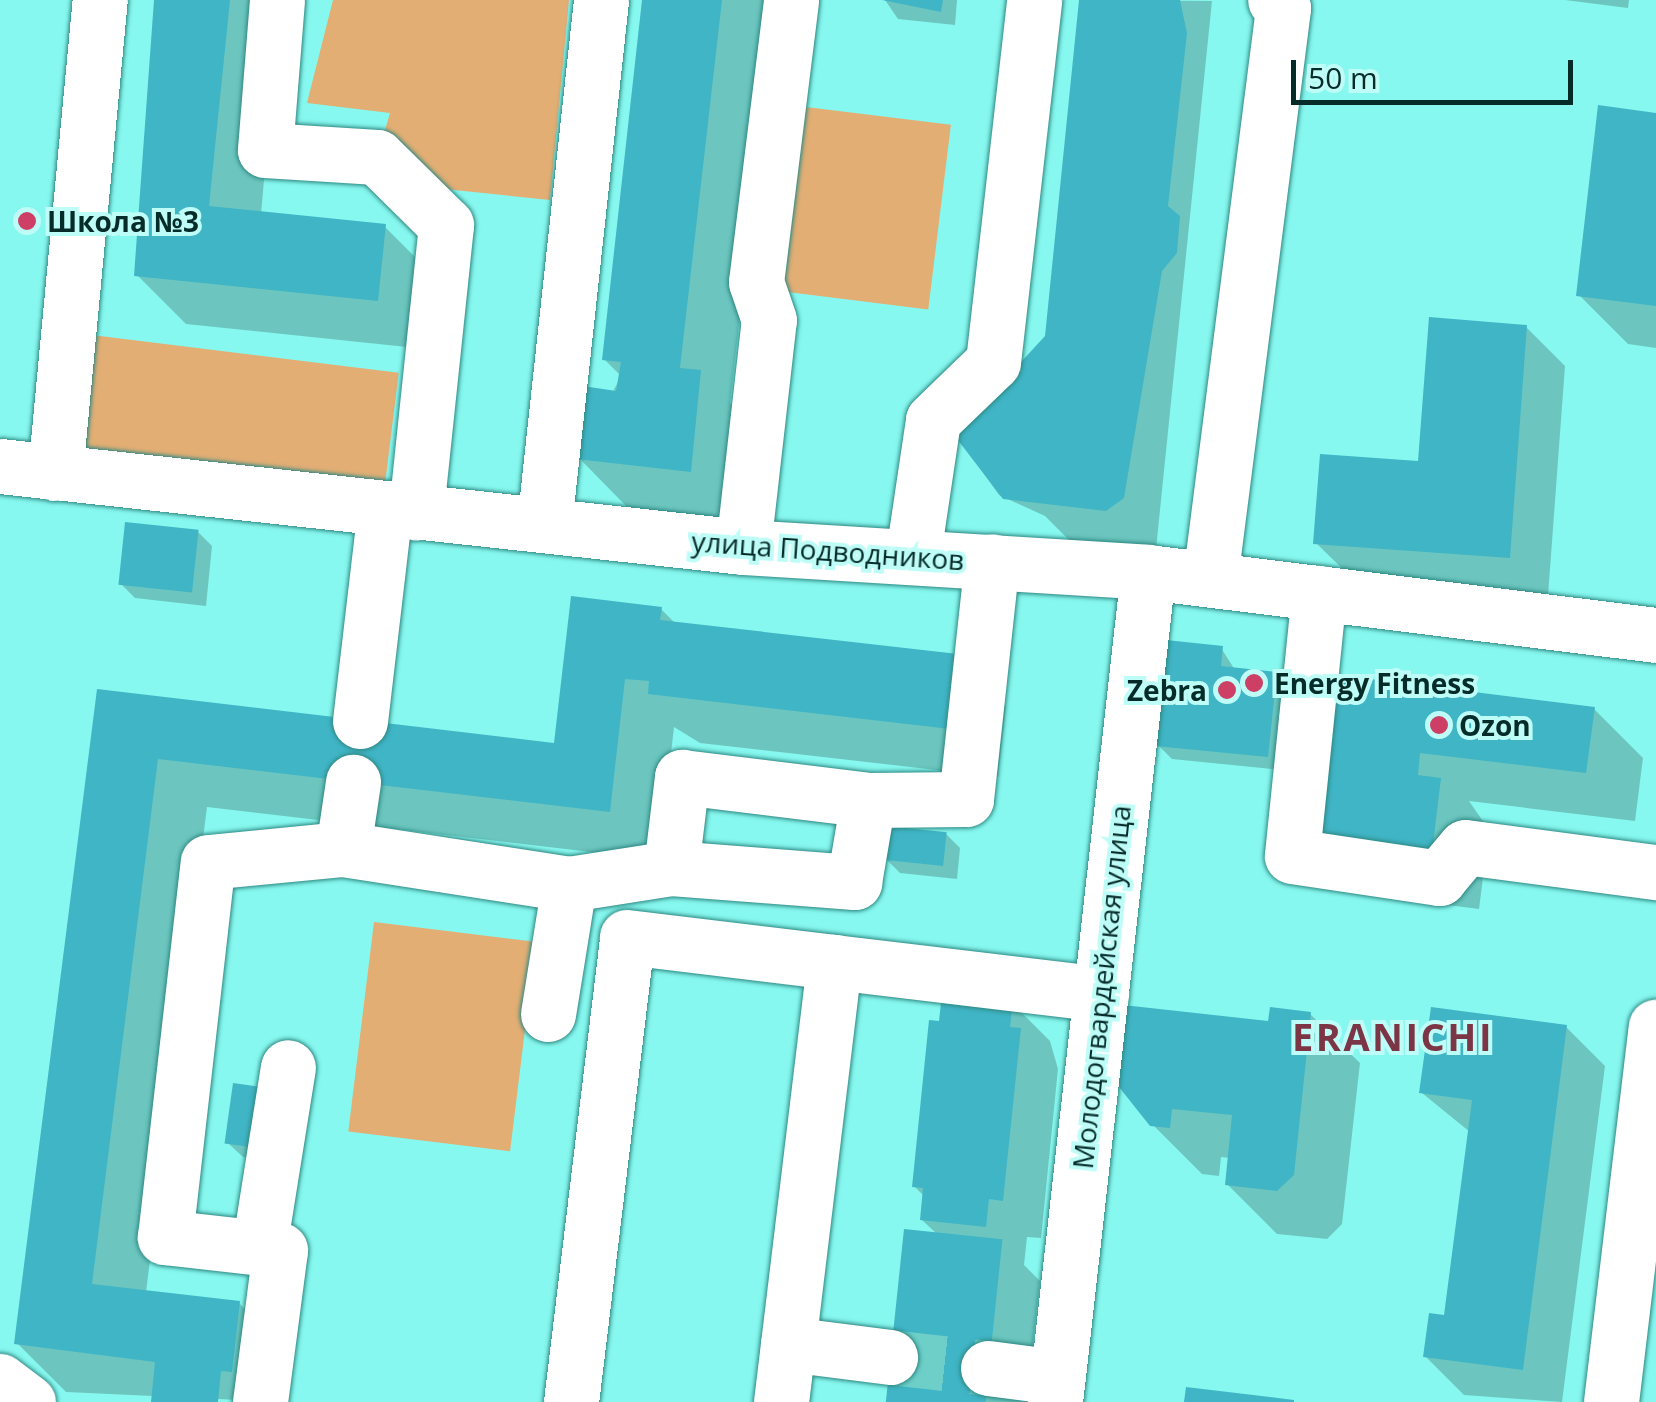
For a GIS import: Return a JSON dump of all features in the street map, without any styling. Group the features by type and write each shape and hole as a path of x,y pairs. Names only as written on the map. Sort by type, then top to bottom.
{"street":[{"path":"55,473 100,0"},
{"path":"277,0 265,150 377,157 446,225 400,510 360,721"},
{"path":"544,525 601,0"},
{"path":"744,547 769,320 756,282 791,0"},
{"path":"913,554 933,420 993,362 1034,0"},
{"path":"1210,579 1283,8 1275,0"},
{"name":"улица Подводников","path":"0,466 744,547 913,554 1148,572 1656,635"},
{"path":"671,868 682,777 868,800 966,799 992,561"},
{"name":"Молодогвардейская улица","path":"1056,1389 1148,572"},
{"path":"1318,592 1292,856 1439,878 1464,847 1656,872"},
{"path":"343,849 353,782"},
{"path":"260,1402 280,1250 164,1237 208,862 343,849 570,884 671,868 854,882 868,800"},
{"path":"548,1014 570,884"},
{"path":"572,1402 627,937 1101,994"},
{"path":"781,1402 834,962"},
{"path":"1611,1402 1656,1027"},
{"path":"259,1248 288,1068"},
{"path":"788,1344 890,1356"},
{"path":"988,1368 1056,1389"},
{"path":"0,1381 28,1402"}],"shaded area":[{"path":"333,0 569,0 550,200 405,185 377,157 390,113 307,103"},
{"path":"806,107 951,125 928,309 783,292"},
{"path":"92,335 399,373 384,490 78,452"},
{"path":"374,922 536,942 510,1151 348,1131"}],"building":[{"path":"154,0 230,0 209,206 386,224 378,301 134,276"},
{"path":"642,0 722,0 680,368 701,370 691,472 576,459 583,386 616,391 621,362 602,360"},
{"path":"882,0 943,0 941,12"},
{"path":"1079,0 1180,0 1187,33 1168,206 1180,216 1177,253 1162,271 1124,498 1106,511 1003,499 954,435 1045,336"},
{"path":"1598,105 1656,113 1656,306 1576,296"},
{"path":"1429,317 1527,325 1510,558 1313,544 1320,454 1418,461"},
{"path":"125,522 199,530 192,592 118,585"},
{"path":"571,596 662,607 660,620 958,654 950,729 648,694 649,681 625,679 610,812 158,759 92,1284 240,1301 232,1372 221,1371 218,1402 151,1402 155,1362 14,1344 97,689 554,743"},
{"path":"1166,640 1223,646 1221,666 1277,672 1268,757 1155,746"},
{"path":"1338,675 1595,707 1586,773 1420,753 1418,775 1441,778 1431,861 1317,847"},
{"path":"887,826 947,832 943,866 883,860"},
{"path":"942,993 1013,1000 1010,1027 1021,1028 1003,1201 989,1199 986,1227 920,1220 923,1188 912,1187 929,1020 939,1021"},
{"path":"1123,1005 1268,1021 1270,1007 1311,1012 1294,1175 1277,1191 1225,1185 1232,1115 1172,1109 1170,1128 1150,1126 1115,1082"},
{"path":"1431,1007 1567,1025 1523,1370 1423,1357 1429,1313 1444,1315 1472,1100 1419,1093"},
{"path":"233,1083 267,1088 258,1148 225,1143"},
{"path":"904,1229 1002,1239 985,1402 886,1402"},
{"path":"1186,1387 1294,1400 1294,1402 1184,1402"}],"tunnel":[{"path":"890,1357 988,1368"}],"place":[{"name":"Школа №3","path":"27,221"},
{"name":"Energy Fitness","path":"1254,683"},
{"name":"Zebra","path":"1227,690"},
{"name":"Ozon","path":"1439,725"}],"district":[{"name":"ERANICHI","path":"1393,1037"}]}
